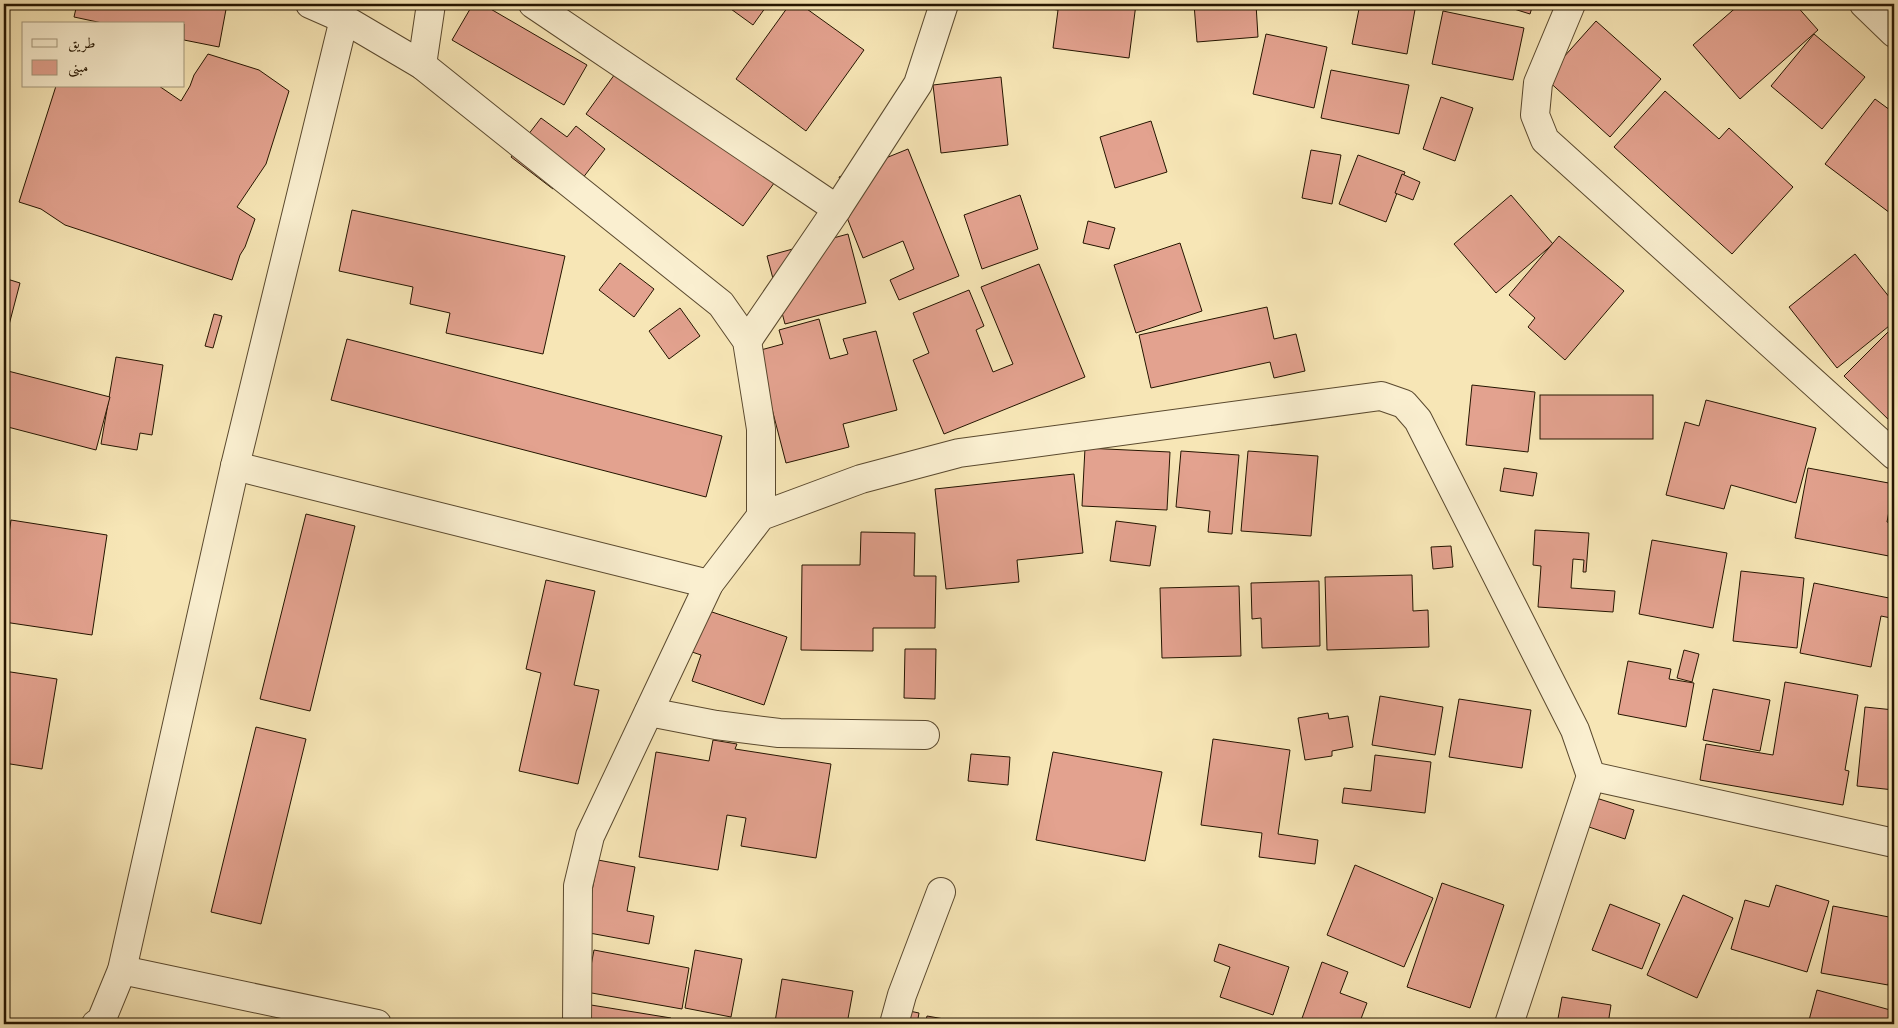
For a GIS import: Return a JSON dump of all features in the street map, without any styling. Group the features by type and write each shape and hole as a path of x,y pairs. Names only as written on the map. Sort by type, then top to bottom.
{"street":[{"path":"310,4 344,19 422,66 721,304 747,341 761,429 761,516"},
{"path":"422,66 432,4"},
{"path":"533,4 837,209"},
{"path":"747,341 837,209 918,84 944,4"},
{"path":"1571,4 1538,83 1535,116 1545,140 1894,455"},
{"path":"1864,4 1894,33"},
{"path":"96,1024 101,1021 122,970 235,466 344,19"},
{"path":"577,1024 578,886 590,836 709,584 761,516 861,479 959,453 1381,396 1404,404 1418,420 1575,730 1591,776 1509,1024"},
{"path":"235,466 709,584"},
{"path":"649,712 716,725 779,733 925,735"},
{"path":"1591,776 1894,843"},
{"path":"894,1024 902,995 941,892"},
{"path":"122,970 376,1024"}],"building":[{"path":"77,4 227,4 219,47 185,40 185,22 98,22 74,17"},
{"path":"473,4 482,4 587,65 564,105 452,40"},
{"path":"724,4 768,4 753,25"},
{"path":"790,4 800,4 864,50 806,131 736,79"},
{"path":"1014,4 1136,4 1129,58 1053,48 1058,10"},
{"path":"1194,4 1256,4 1258,37 1197,42"},
{"path":"1360,4 1416,4 1407,54 1352,44"},
{"path":"1498,4 1533,4 1530,14"},
{"path":"1740,4 1795,4 1818,30 1740,99 1693,45"},
{"path":"1443,11 1524,28 1513,80 1432,64"},
{"path":"1596,21 1661,79 1610,137 1545,78"},
{"path":"1266,34 1327,47 1314,108 1253,94"},
{"path":"1814,34 1865,77 1822,129 1771,86"},
{"path":"208,54 259,70 289,91 266,164 237,207 255,219 232,280 65,225 41,209 19,202 55,88 162,88 181,101 194,75"},
{"path":"620,67 777,179 743,226 586,114"},
{"path":"1331,70 1409,85 1399,134 1321,118"},
{"path":"1001,77 1008,145 941,153 933,85"},
{"path":"1665,91 1719,139 1729,128 1793,187 1732,254 1614,147"},
{"path":"1441,97 1473,108 1455,161 1423,149"},
{"path":"1875,99 1894,113 1894,216 1825,164"},
{"path":"541,118 567,137 576,126 605,149 579,183 565,173 553,189 511,157"},
{"path":"1151,121 1167,172 1115,188 1100,137"},
{"path":"908,149 959,276 899,300 890,280 914,269 903,241 863,258 842,205 849,203 839,177"},
{"path":"1311,150 1341,155 1332,204 1302,198"},
{"path":"1358,155 1405,172 1386,222 1339,204"},
{"path":"1402,174 1420,182 1413,200 1395,193"},
{"path":"1020,195 1038,249 982,269 964,215"},
{"path":"1511,195 1553,244 1496,293 1454,244"},
{"path":"352,210 565,256 543,354 446,333 450,313 410,304 413,287 339,271"},
{"path":"1088,221 1115,228 1109,249 1083,243"},
{"path":"848,234 866,303 785,324 767,256"},
{"path":"1559,236 1624,291 1565,360 1528,327 1535,318 1509,295"},
{"path":"1180,243 1202,311 1136,333 1114,265"},
{"path":"1855,254 1894,303 1894,322 1837,368 1789,307"},
{"path":"620,263 654,289 634,317 599,290"},
{"path":"1039,264 1085,377 944,434 913,360 929,353 913,313 969,290 984,326 976,330 993,372 1013,364 981,287"},
{"path":"4,278 20,283 4,344"},
{"path":"1267,307 1274,339 1296,334 1305,371 1274,378 1270,362 1151,388 1139,335"},
{"path":"680,308 700,336 669,359 649,331"},
{"path":"214,314 222,316 213,348 205,346"},
{"path":"819,319 830,359 848,354 843,339 876,331 897,410 843,424 849,447 786,463 757,351 783,344 779,330"},
{"path":"1894,326 1894,425 1844,376"},
{"path":"347,339 722,436 706,497 331,400"},
{"path":"116,357 163,365 152,435 140,433 137,450 101,444"},
{"path":"4,370 110,397 96,450 4,426"},
{"path":"1472,385 1535,392 1528,452 1466,445"},
{"path":"1540,395 1653,395 1653,439 1540,439"},
{"path":"1706,400 1816,428 1796,503 1731,485 1724,509 1666,495 1685,422 1699,426"},
{"path":"1085,448 1170,452 1167,510 1082,506"},
{"path":"1181,451 1239,455 1232,534 1208,532 1210,511 1176,507"},
{"path":"1248,451 1318,456 1311,536 1241,531"},
{"path":"1504,468 1537,473 1533,496 1500,491"},
{"path":"1808,468 1894,484 1887,522 1894,524 1894,557 1795,538"},
{"path":"1074,474 1083,553 1017,560 1019,582 946,589 935,489"},
{"path":"306,514 355,526 310,711 260,699"},
{"path":"11,520 107,535 92,635 4,622 4,567"},
{"path":"1116,521 1156,526 1150,566 1110,561"},
{"path":"1535,530 1589,533 1586,572 1583,572 1584,560 1573,559 1571,588 1615,591 1613,612 1538,607 1541,566 1533,565"},
{"path":"861,532 915,533 914,576 936,576 935,628 873,628 873,651 801,650 802,565 860,565"},
{"path":"1652,540 1727,553 1713,628 1639,614"},
{"path":"1451,546 1453,567 1433,569 1431,547"},
{"path":"1741,571 1804,578 1797,648 1733,641"},
{"path":"1412,575 1413,611 1428,610 1429,647 1327,650 1325,577"},
{"path":"546,580 595,591 574,685 599,690 578,784 519,771 541,673 526,669"},
{"path":"1319,581 1320,646 1262,648 1261,618 1252,619 1251,583"},
{"path":"1814,583 1894,599 1891,618 1881,616 1871,667 1800,653"},
{"path":"1239,586 1241,656 1162,658 1160,588"},
{"path":"703,609 787,637 764,705 692,681 701,655 689,651"},
{"path":"1894,612 1894,658 1889,658"},
{"path":"905,649 936,649 935,699 904,698"},
{"path":"1684,650 1699,654 1692,682 1677,678"},
{"path":"1628,661 1671,669 1669,679 1694,683 1686,727 1618,714"},
{"path":"4,671 57,679 42,769 4,763"},
{"path":"1785,682 1858,695 1845,770 1849,771 1843,805 1700,780 1706,744 1773,755"},
{"path":"1713,689 1770,700 1760,751 1703,740"},
{"path":"1380,696 1443,707 1435,755 1372,745"},
{"path":"1459,699 1531,710 1522,768 1449,757"},
{"path":"1865,707 1894,710 1894,790 1857,786"},
{"path":"1328,713 1329,719 1348,716 1353,747 1332,751 1332,756 1305,760 1298,718"},
{"path":"256,727 306,739 261,924 211,912"},
{"path":"1213,739 1290,750 1278,834 1318,840 1315,864 1259,857 1262,833 1201,825"},
{"path":"713,740 737,744 735,749 831,764 816,858 741,846 746,818 727,815 718,870 639,857 656,752 709,761"},
{"path":"1053,752 1162,772 1145,861 1036,840"},
{"path":"971,754 1010,757 1008,785 968,781"},
{"path":"1375,755 1431,762 1425,813 1342,803 1344,788 1371,791"},
{"path":"1593,797 1634,810 1625,839 1583,825"},
{"path":"598,860 635,867 627,911 654,916 649,944 584,932"},
{"path":"1355,865 1433,898 1404,967 1327,935"},
{"path":"1442,883 1504,905 1470,1008 1407,987"},
{"path":"1776,885 1829,901 1807,972 1731,949 1745,900 1769,907"},
{"path":"1683,895 1733,918 1697,998 1647,975"},
{"path":"1610,904 1660,924 1642,969 1592,950"},
{"path":"1833,906 1894,918 1894,954 1888,985 1821,973"},
{"path":"1219,944 1289,967 1273,1015 1220,997 1230,967 1214,961"},
{"path":"594,950 689,968 682,1009 586,992"},
{"path":"695,950 742,959 731,1017 685,1008"},
{"path":"1322,962 1348,972 1340,993 1367,1003 1359,1024 1300,1024"},
{"path":"782,979 853,991 847,1024 789,1024 775,1022"},
{"path":"1817,990 1894,1011 1894,1024 1808,1024"},
{"path":"1562,997 1611,1005 1608,1024 1557,1024"},
{"path":"591,1005 671,1018 670,1024 587,1024"},
{"path":"895,1008 919,1013 917,1024 892,1024"},
{"path":"927,1016 973,1024 925,1024"}]}
